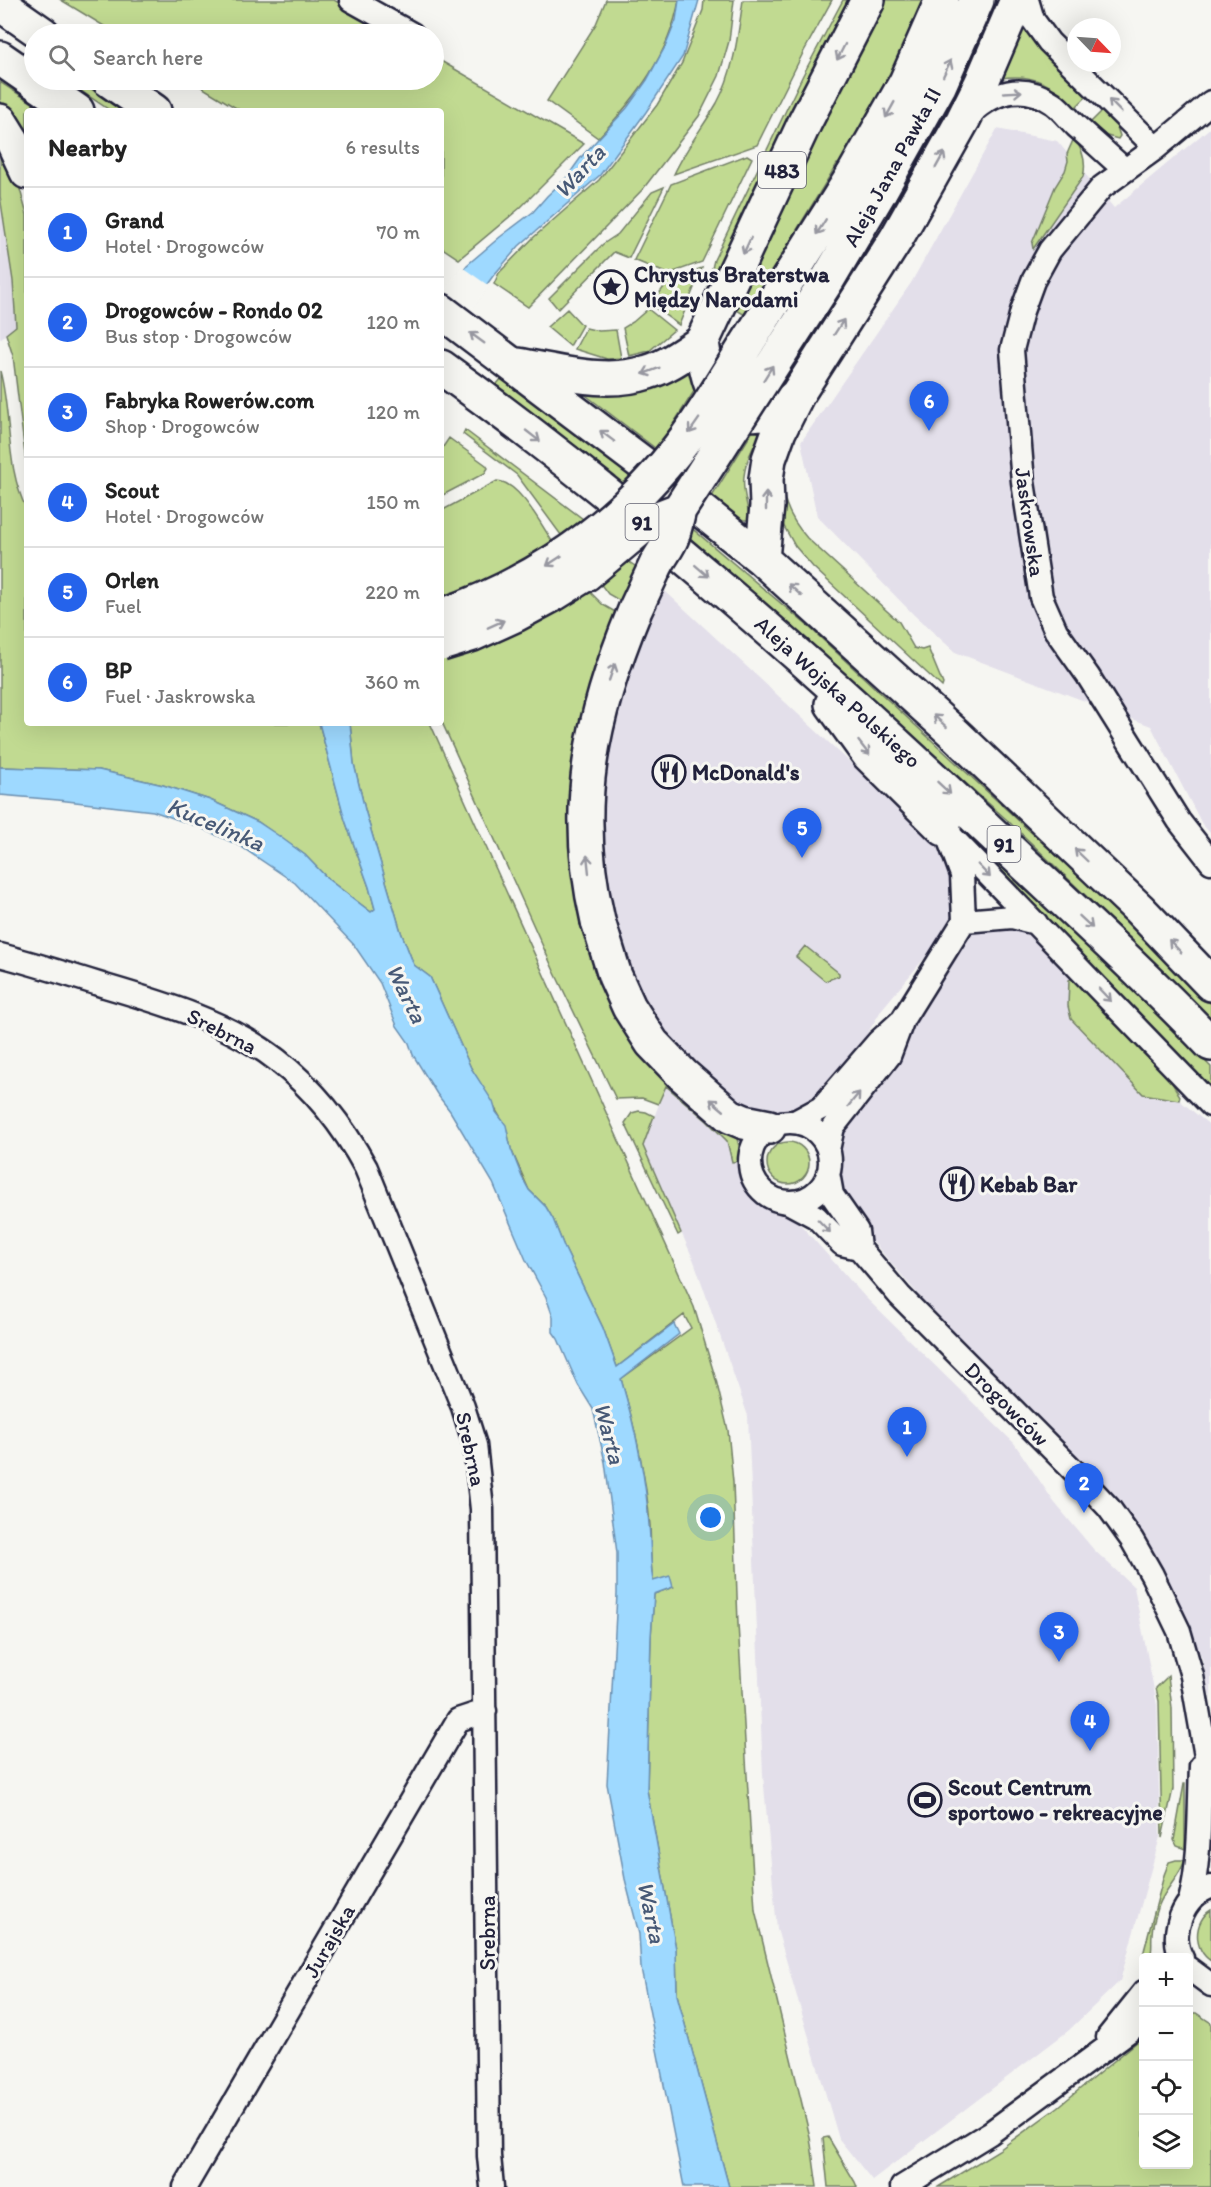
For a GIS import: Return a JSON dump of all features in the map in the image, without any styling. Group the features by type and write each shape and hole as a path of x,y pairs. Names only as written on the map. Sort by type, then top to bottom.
{"main road":[{"name":"483","path":"702,342 805,122 868,0"},
{"path":"444,615 498,593 561,556 608,522 656,476 696,424 852,177 906,82 942,0"},
{"name":"Aleja Jana Pawła II","path":"782,1124 744,1122 730,1116 652,1043 629,1007 615,976 590,889 585,836 588,775 595,730 611,672 636,609 671,537 679,510 804,316 879,193 939,86 977,0"},
{"name":"Aleja Jana Pawła II","path":"762,560 767,506 766,479 769,459 779,431 797,394 896,239 963,120 1017,0"},
{"path":"0,4 29,24"},
{"path":"0,58 24,75"},
{"path":"46,90 73,108"},
{"path":"124,90 150,108"},
{"path":"0,121 24,166"},
{"name":"Aleja Wojska Polskiego","path":"444,313 654,472 762,560 955,734 1139,909 1211,984"},
{"path":"513,364 586,377 607,379 629,377 660,367 702,342 711,385 718,396 737,410 748,413 770,413 789,402 797,394"},
{"name":"Aleja Wojska Polskiego","path":"444,369 487,400 677,549 793,649 981,822 1211,1044"},
{"path":"444,644 473,634 554,594 586,574 648,522 679,510"},
{"path":"793,649 869,755 944,829"}],"street":[{"path":"351,0 394,24"},
{"path":"1027,0 1033,20 1049,42 1156,148"},
{"path":"963,120 981,103 998,94 1021,92 1035,94 1053,103 1124,169"},
{"name":"Jaskrowska","path":"1211,102 1156,148 1102,187 1050,250 1032,281 1012,350 1023,482 1041,597 1056,632 1088,676 1179,821 1211,862"},
{"path":"828,1150 833,1127 889,1056 903,1018 964,921 962,875 944,829"},
{"path":"944,829 1211,1105"},
{"path":"964,921 1012,917 1036,923"},
{"name":"Srebrna","path":"0,955 181,1010 247,1041 276,1059 333,1115 352,1142 366,1168 449,1370 475,1445 482,1509 489,2145 492,2187"},
{"path":"782,1124 816,1131 828,1150 830,1162 824,1183 808,1198 788,1202 775,1200 764,1193 755,1184 750,1172 749,1159 753,1146 760,1135 782,1124 821,1108 878,1042 903,1018"},
{"name":"Drogowców","path":"828,1173 832,1196 857,1231 859,1248"},
{"name":"Drogowców","path":"788,1202 816,1217 842,1244 859,1248 929,1326 1074,1471 1109,1509 1126,1532 1152,1575 1179,1631 1192,1677 1211,1785"},
{"name":"Jurajska","path":"186,2187 458,1720 485,1711"},
{"name":"Drogowców","path":"1168,1953 1177,1934 1181,1916 1190,1902 1194,1885 1202,1735"},
{"path":"1190,1902 1211,1887"},
{"path":"1177,1934 1181,1953"},
{"path":"1092,2056 1139,1997"},
{"path":"912,2184 1050,2091 1092,2056 1139,2023"}],"shaded area":[{"path":"1211,127 1211,834 1202,824 1151,726 955,652 914,615 817,516 801,442 911,283 997,129 1057,141 1114,208"},
{"path":"0,196 13,281 16,326 0,339"},
{"path":"665,591 946,851 954,871 955,905 932,949 882,1009 847,1068 820,1099 802,1109 761,1115 720,1093 643,1009 614,924 602,859 602,783 614,711 644,626"},
{"path":"986,925 1021,929 1029,934 1073,978 1069,980 1068,1005 1071,1019 1143,1094 1179,1100 1211,1126 1211,1700 1202,1658 1161,1569 1133,1524 1099,1481 928,1306 868,1236 836,1189 839,1164 836,1143 911,1029 967,936"},
{"path":"666,1086 727,1141 732,1161 739,1161 740,1180 755,1201 768,1209 790,1213 865,1297 1014,1443 1054,1502 1094,1550 1134,1587 1157,1705 1160,1837 1120,1981 1068,2031 872,2180 839,2139 777,1929 763,1775 748,1416 694,1261 643,1146"}],"green space":[{"path":"61,0 334,0 376,24 101,24"},
{"path":"606,0 679,0 659,58 638,92 598,138 547,101 596,24"},
{"path":"704,0 734,0 729,41 719,76 699,116 643,189 528,307 494,284 499,273 534,237 599,180 657,105 682,63 703,10"},
{"path":"743,0 832,0 757,145 674,174 717,103 728,79"},
{"path":"843,0 851,0 803,89 706,293 714,260 803,75"},
{"path":"885,0 931,0 843,167 837,164 745,315 735,309 808,153"},
{"path":"1022,25 1090,93 1075,108 1059,93 1042,82 1024,77 1001,78"},
{"path":"444,63 584,144 520,208 459,259 444,249 444,108 236,108 206,90 444,90"},
{"path":"0,82 40,108 24,108 24,146 0,102"},
{"path":"80,90 93,90 119,108 107,108"},
{"path":"1103,110 1116,124 1120,136 1118,139 1107,136 1090,123"},
{"path":"1074,138 1083,156 1085,166 1083,177 1033,249 1032,243 1055,187 1065,171 1068,161 1067,154"},
{"path":"0,139 17,178 24,204 24,446 13,356 6,334 16,326 13,281 0,196"},
{"path":"747,155 752,158 702,262 668,274 634,260 671,184"},
{"path":"664,187 629,258 614,252 558,309 549,298 603,244 618,234 652,192"},
{"path":"702,268 679,325 651,305 669,280"},
{"path":"567,309 582,325 570,346 547,327"},
{"path":"648,309 674,330 649,351 629,356 623,328"},
{"path":"586,328 599,331 616,330 621,358 607,359 575,349"},
{"path":"690,361 700,382 655,448 575,387"},
{"path":"0,371 15,476 24,503 24,726 320,726 345,820 375,909 371,912 329,880 305,855 258,822 210,800 163,785 99,770 0,767"},
{"path":"503,377 606,456 809,627 1124,918 1211,1004 1211,1020 1006,819 697,544 612,474 496,385"},
{"path":"761,418 766,423 750,455 744,480 749,517 747,520 742,520 711,498"},
{"path":"465,430 583,519 561,535 517,475 463,434"},
{"path":"449,438 488,468 485,473 444,494 444,446"},
{"path":"778,465 786,504 800,529 899,622 914,648 922,650 928,648 943,684 942,687 813,567 795,546 776,512"},
{"path":"497,481 505,483 521,496 552,541 499,573 444,596 444,509"},
{"path":"626,560 638,568 622,602 608,594 599,582"},
{"path":"588,590 603,605 617,613 584,927 736,1135 739,1161 732,1162 727,1141 666,1086 658,1104 642,1098 616,1099 554,971 444,726 444,659"},
{"path":"350,726 431,726 694,1307 728,1430 733,1482 738,1624 755,1910 810,2137 817,2187 729,2187 677,1995 676,1949 647,1790 654,1594 673,1587 653,1581 650,1525 643,1469 621,1379 691,1328 684,1315 617,1367 603,1328 553,1219 546,1207 529,1190 511,1149 506,1127 471,1068 430,977 414,965 401,932 354,764"},
{"path":"962,828 1093,949 1211,1067 1211,1089 961,832"},
{"path":"805,946 839,973 839,976 825,981 796,957"},
{"path":"1073,978 1169,1078 1180,1096 1179,1100 1143,1094 1071,1019 1068,1006 1069,980"},
{"path":"639,1111 654,1116 643,1146 681,1233 678,1235 625,1123 632,1113"},
{"path":"788,1142 803,1148 809,1163 803,1178 788,1184 773,1178 767,1163 773,1148"},
{"path":"1168,1676 1172,1708 1173,1789 1162,1838 1159,1701 1156,1688"},
{"path":"1184,1784 1185,1849 1177,1846 1174,1840"},
{"path":"1185,1860 1159,1905 1153,1927 1151,1953 1144,1953 1164,1875 1169,1862"},
{"path":"1211,1910 1211,1961 1205,1956 1198,1943 1198,1928 1205,1915"},
{"path":"1193,2013 1211,2023 1211,2187 938,2187 999,2150 1058,2107 1139,2040 1139,2169 1193,2169"},
{"path":"828,2137 857,2187 828,2187 823,2138"}],"water":[{"name":"Warta","path":"679,0 699,0 683,56 600,175 519,246 493,276 444,344 444,295 467,265 533,212 627,108 647,80 666,45 676,20"},
{"path":"320,726 350,726 354,764 365,810 401,932 414,965 430,977 471,1068 506,1125 511,1149 522,1177 529,1190 546,1207 553,1219 603,1328 617,1367 674,1324 679,1334 621,1379 643,1469 653,1581 670,1576 673,1587 654,1594 647,1790 676,1949 677,1995 729,2187 684,2187 641,1968 639,1934 625,1879 607,1784 617,1553 605,1462 593,1409 578,1385 553,1332 553,1317 546,1297 526,1260 493,1183 413,1055 409,1043 397,1026 380,983 354,945 295,883 240,846 199,827 153,811 0,795 0,767 99,770 163,785 210,800 258,822 279,836 305,855 329,880 371,912 375,909 369,887 345,820"}],"pier":[{"path":"462,267 489,286 444,347 444,290"}],"place":[{"name":"Chrystus Braterstwa Między Narodami","path":"611,287"},
{"name":"BP","path":"929,431"},
{"name":"McDonald's","path":"669,772"},
{"name":"Orlen","path":"802,858"},
{"name":"Kebab Bar","path":"957,1184"},
{"name":"Grand","path":"907,1457"},
{"name":"Drogowców - Rondo 02","path":"1084,1513"},
{"name":"Fabryka Rowerów.com","path":"1059,1662"},
{"name":"Scout","path":"1090,1751"},
{"name":"Scout Centrum sportowo - rekreacyjne","path":"925,1800"}],"water label":[{"name":"Kucelinka","path":"216,824"}]}
